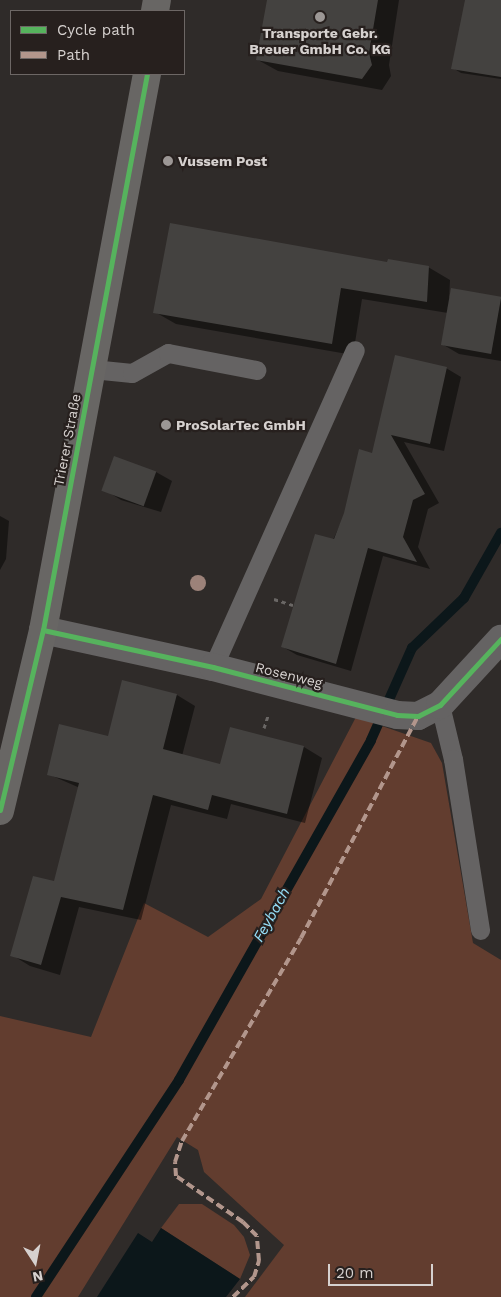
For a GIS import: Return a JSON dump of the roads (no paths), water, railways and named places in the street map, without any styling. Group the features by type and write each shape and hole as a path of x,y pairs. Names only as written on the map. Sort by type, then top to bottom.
{"main road":[{"name":"Trierer Straße","path":"0,810 43,630 147,75"}],"street":[{"name":"Rosenweg","path":"43,630 213,667 398,715 418,716 440,705 501,639"}],"lane":[{"path":"213,667 355,350"},
{"path":"92,369 132,373 168,353 256,370"},
{"path":"440,705 453,759 480,930"}],"waterway":[{"name":"Feybach","path":"36,1297 179,1080 371,740 412,648 464,598 501,533"}],"place":[{"name":"Transporte Gebr. Breuer GmbH Co. KG","path":"320,17"},
{"name":"Vussem Post","path":"168,161"},
{"name":"ProSolarTec GmbH","path":"166,425"}]}
